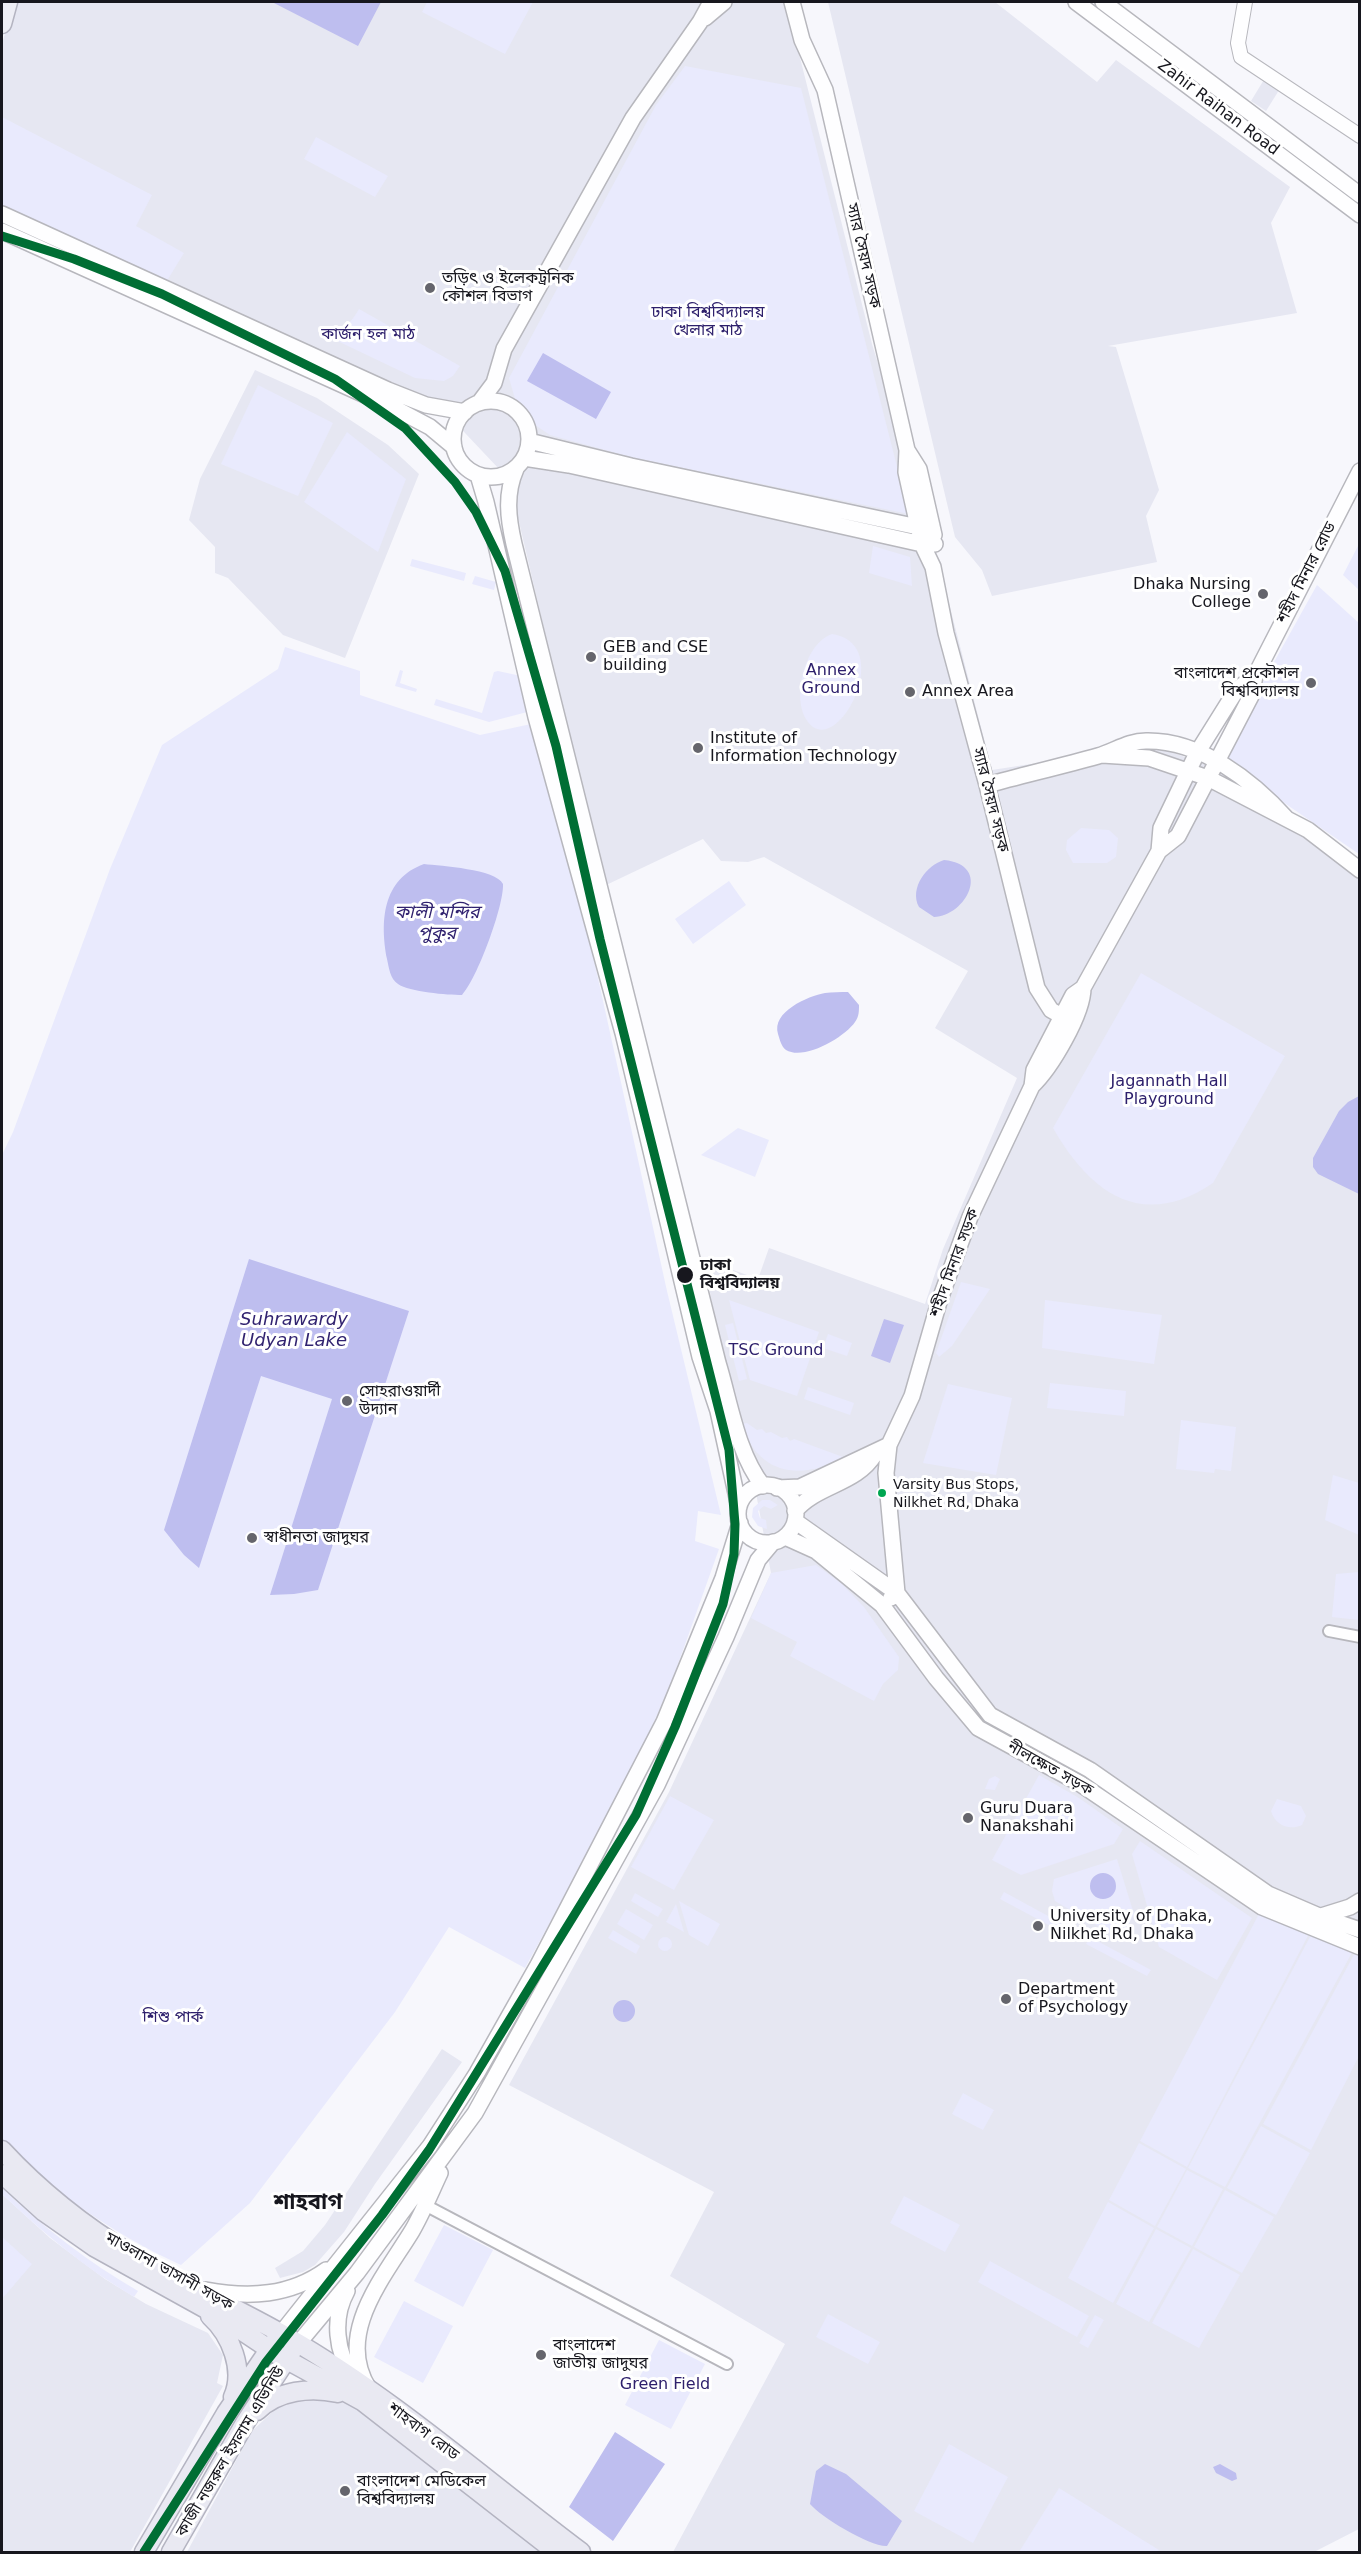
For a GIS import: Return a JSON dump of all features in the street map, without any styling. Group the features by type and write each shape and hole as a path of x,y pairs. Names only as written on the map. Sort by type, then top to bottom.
{"highway":[{"name":"মাওলানা ভাসানী সড়ক","path":"2,2150 58,2204 89,2227 194,2294 284,2346"},
{"name":"মাওলানা ভাসানী সড়ক","path":"2,2174 44,2212 94,2247 194,2294"},
{"path":"194,2294 224,2333 234,2354 237,2382 226,2413"},
{"name":"শাহবাগ রোড","path":"284,2346 367,2397 581,2553"},
{"name":"কাজী নজরুল ইসলাম এভিনিউ","path":"144,2553 226,2413 284,2346"},
{"name":"কাজী নজরুল ইসলাম এভিনিউ","path":"171,2553 245,2423 284,2346"},
{"path":"245,2423 262,2406 274,2399 304,2390 323,2390 367,2397"},
{"name":"শাহবাগ রোড","path":"367,2397 550,2551"}],"main road":[{"path":"2,24 8,2"},
{"path":"454,447 453,435 457,422 465,412 479,404 494,383 504,349 633,118 700,22 711,2"},
{"path":"700,22 724,2"},
{"name":"স্যার সৈয়দ সড়ক","path":"792,2 802,40 825,90 907,450 906,472 925,527 946,633 987,785 1037,988 1051,1010 1066,1020"},
{"name":"স্যার সৈয়দ সড়ক","path":"802,2 812,37 814,62"},
{"name":"Zahir Raihan Road","path":"1076,2 1359,215"},
{"path":"1103,2 1359,195"},
{"path":"2,214 388,390 426,405 465,412"},
{"path":"2,231 396,409 430,427 454,447 463,464 478,475 491,478 504,475 520,464 569,465 929,544"},
{"path":"2,241 26,242"},
{"path":"494,383 501,403"},
{"path":"284,2346 339,2261 430,2146 477,2073 538,1965 664,1722 723,1578 740,1523 725,1409 704,1312 603,930 509,522 509,491 529,441 525,421 511,407 501,403 479,404"},
{"path":"529,441 643,468 925,527"},
{"name":"শহীদ মিনার রোড","path":"1066,1020 1072,995 1083,988 1159,851 1178,836 1251,696 1255,676 1359,471"},
{"path":"478,475 536,717 603,930"},
{"name":"শহীদ মিনার রোড","path":"1159,851 1161,828 1197,753 1237,688 1255,676"},
{"path":"987,785 1102,755 1129,743 1148,741 1197,753 1240,775 1287,819"},
{"path":"1102,755 1149,758 1208,778 1308,830 1359,870"},
{"name":"শহীদ মিনার সড়ক","path":"897,1593 886,1473 889,1445 912,1396 939,1302 970,1217 1032,1086 1046,1073 1066,1020"},
{"path":"725,1409 754,1475 770,1487 789,1496 795,1516"},
{"path":"284,2346 357,2273 475,2113 657,1785 726,1637 758,1560 779,1540 805,1500 866,1468 875,1454 889,1445"},
{"path":"739,1507 745,1496 770,1487 800,1487 861,1456 875,1454"},
{"name":"নীলক্ষেত সড়ক","path":"795,1516 897,1593 990,1715 1090,1770 1268,1894 1359,1947"},
{"path":"740,1523 753,1539 779,1540"},
{"name":"নীলক্ষেত সড়ক","path":"779,1540 816,1551 882,1605 936,1678 978,1728 1079,1783 1262,1907 1316,1923 1359,1930"},
{"path":"882,1605 897,1593"},
{"path":"1138,1823 1146,1808"},
{"path":"1316,1923 1359,1901"},
{"path":"367,2397 358,2365 357,2333 361,2320 425,2205 455,2142"},
{"path":"194,2294 233,2295 278,2292 314,2279 339,2261"},
{"path":"357,2273 344,2297 339,2319 338,2340 342,2359 367,2397"}],"street":[{"path":"1245,2 1238,43 1241,57 1359,136"},
{"path":"1329,1631 1359,1637"},
{"path":"425,2205 728,2364"}],"shaded area":[{"name":"ঢাকা বিশ্ববিদ্যালয়","path":"15,2 786,2 872,344 936,553 992,770 1153,745 1217,769 1359,865 1359,2529 1314,2552 673,2552 785,2344 670,2276 714,2192 509,2085 669,1792 771,1573 749,1456 732,1398 703,1259 758,1279 769,1248 925,1304 943,1249 1017,1078 935,1028 968,971 764,857 748,862 721,861 703,839 604,886 516,509 500,470 448,415 2,205 2,43"},
{"path":"828,2 995,2 1097,82 1116,60 1290,187 1271,223 1297,313 1108,346 1116,347 1159,490 1146,516 1157,562 992,596 982,570 955,537"},
{"path":"1265,78 1281,87 1266,111 1251,101"},
{"path":"255,370 317,398 388,445 419,474 345,658 283,635 228,578 215,573 215,547 189,520 200,479"},
{"path":"442,2049 462,2062 375,2184 344,2232 315,2265 303,2272 280,2278 275,2268 303,2251 325,2225"},
{"path":"2,2194 50,2238 105,2279 146,2304 208,2333 223,2355 217,2383 223,2386 130,2552 2,2552"},
{"name":"বাংলাদেশ মেডিকেল বিশ্ববিদ্যালয়","path":"305,2395 349,2402 543,2552 187,2552 252,2431 282,2403"}],"green space":[{"path":"427,2 533,2 505,54 422,12"},
{"name":"ঢাকা বিশ্ববিদ্যালয় খেলার মাঠ","path":"685,66 801,88 909,514 635,458 550,435 529,421 517,406 509,378 656,105"},
{"path":"2,117 152,195 136,226 184,253 165,284 2,207"},
{"path":"316,137 388,176 375,197 304,159"},
{"name":"কার্জন হল মাঠ","path":"359,309 460,366 453,376 444,381 415,378 325,335 345,326"},
{"path":"258,385 333,423 298,496 221,464"},
{"path":"347,432 406,479 378,552 304,502"},
{"path":"1359,544 1360,590 1343,575"},
{"path":"873,546 910,557 912,586 869,573"},
{"path":"412,559 466,573 464,581 410,566"},
{"path":"475,576 496,582 494,590 472,584"},
{"name":"বাংলাদেশ প্রকৌশল বিশ্ববিদ্যালয়","path":"1317,585 1359,623 1359,854 1220,759"},
{"name":"Annex Ground","path":"832,634 851,642 860,658 861,678 855,698 844,715 831,727 818,729 806,719 802,709 801,684 808,659 823,639"},
{"name":"সোহরাওয়ার্দী উদ্যান","path":"285,647 360,671 360,695 480,735 531,724 575,874 667,1291 721,1515 698,1511 695,1541 719,1549 672,1681 629,1779 525,1968 449,1927 395,2012 250,2203 181,2265 132,2240 86,2211 43,2178 2,2141 2,1155 13,1132 110,869 162,745 278,669"},
{"path":"400,670 403,671 400,683 417,689 416,692 395,686"},
{"path":"494,672 521,676 531,711 489,722 434,705 436,699 482,713"},
{"path":"1081,828 1109,830 1118,838 1116,857 1107,863 1073,863 1066,850 1067,840"},
{"path":"729,881 746,905 693,944 675,919"},
{"name":"Jagannath Hall Playground","path":"1141,973 1285,1056 1213,1183 1187,1197 1163,1204 1141,1204 1120,1198 1101,1187 1084,1171 1053,1128"},
{"path":"738,1128 769,1140 755,1177 701,1155"},
{"path":"961,1282 990,1289 952,1346 939,1357 936,1353"},
{"name":"TSC Ground","path":"729,1300 819,1332 797,1396 750,1380"},
{"path":"1045,1300 1162,1315 1154,1364 1042,1348"},
{"path":"733,1323 747,1379 739,1381 725,1325"},
{"path":"828,1334 852,1343 847,1356 823,1348"},
{"path":"1050,1383 1126,1391 1124,1416 1047,1408"},
{"path":"948,1384 1012,1398 996,1475 923,1463"},
{"path":"808,1387 854,1403 850,1415 804,1399"},
{"path":"1181,1420 1236,1427 1231,1471 1215,1469 1214,1473 1176,1469"},
{"path":"747,1423 757,1430 762,1429 766,1433 771,1432 782,1438 787,1437 790,1441 794,1439 843,1457 812,1469 797,1471 782,1469 769,1463 758,1454 749,1441 742,1424"},
{"path":"1333,1475 1359,1483 1359,1535 1325,1520"},
{"path":"762,1500 770,1500 778,1505 771,1509 764,1506 758,1511 760,1518 766,1520 767,1529 758,1526 752,1517 753,1508"},
{"path":"816,1565 841,1583 864,1607 899,1657 898,1670 883,1684 874,1701 790,1656 797,1642 751,1618 771,1573"},
{"path":"1359,1572 1359,1620 1332,1617 1336,1574"},
{"path":"1039,1775 1079,1798 1123,1829 1114,1844 1021,1875 992,1860"},
{"path":"995,1776 1000,1779 995,1790 985,1789 989,1779"},
{"path":"670,1796 714,1820 674,1890 631,1867"},
{"path":"1277,1799 1301,1806 1306,1816 1302,1825 1288,1827 1276,1820 1271,1811"},
{"path":"1140,1841 1252,1918 1217,1980 1159,1947 1132,1854"},
{"path":"1117,1859 1134,1914 1126,1929 1110,1933 1055,1901 1052,1891 1054,1879"},
{"path":"1004,1892 1061,1923 1058,1930 1000,1899"},
{"path":"635,1893 663,1909 658,1917 631,1901"},
{"path":"679,1901 720,1924 708,1946 689,1935"},
{"path":"676,1904 684,1932 666,1922"},
{"path":"1262,1908 1311,1930 1187,2167 1140,2141"},
{"path":"626,1909 653,1925 644,1940 617,1924"},
{"path":"613,1930 640,1946 636,1954 608,1938"},
{"path":"1313,1931 1355,1947 1225,2187 1188,2168"},
{"path":"662,1937 668,1937 672,1944 668,1951 662,1951 658,1947 658,1941"},
{"path":"1090,1937 1151,1970 1147,1976 1086,1944"},
{"path":"1358,1947 1359,2056 1311,2150 1263,2124"},
{"path":"963,2093 994,2110 983,2130 952,2114"},
{"path":"1261,2126 1310,2153 1276,2215 1227,2188"},
{"path":"1139,2143 1186,2169 1155,2226 1109,2200"},
{"path":"1187,2170 1223,2189 1192,2246 1157,2227"},
{"path":"2,2188 67,2243 138,2291 134,2297 98,2274 49,2236 2,2194"},
{"path":"1225,2190 1274,2217 1242,2273 1194,2247"},
{"path":"904,2196 960,2225 945,2252 890,2223"},
{"path":"1108,2202 1154,2228 1113,2303 1068,2278"},
{"path":"444,2225 493,2250 463,2307 414,2281"},
{"path":"1156,2229 1191,2248 1149,2322 1116,2304"},
{"path":"2,2237 32,2264 2,2299"},
{"path":"1193,2249 1240,2275 1199,2348 1152,2323"},
{"path":"990,2261 1089,2316 1077,2337 978,2282"},
{"path":"404,2301 453,2326 423,2383 374,2357"},
{"path":"828,2314 880,2342 868,2364 816,2337"},
{"path":"1095,2315 1104,2320 1088,2348 1079,2343"},
{"name":"Green Field","path":"659,2340 705,2364 671,2429 625,2405"},
{"path":"949,2444 1008,2477 973,2543 914,2511"},
{"path":"1059,2488 1159,2550 1157,2552 1019,2552"}],"water":[{"path":"272,2 381,2 358,46"},
{"path":"543,353 611,392 596,419 527,381"},
{"path":"944,860 959,864 968,871 971,880 964,900 956,908 934,917 919,907 916,892 926,872"},
{"name":"কালী মন্দির পুকুর","path":"424,864 479,872 498,879 503,884 499,908 488,942 475,974 462,995 438,994 403,987 393,979 390,973 384,931 387,903 400,880 410,871"},
{"path":"848,992 859,1005 857,1018 850,1028 824,1046 813,1050 794,1053 784,1048 777,1026 785,1012 801,1001 818,995"},
{"path":"1359,1096 1359,1194 1318,1174 1313,1167 1313,1158 1339,1111"},
{"name":"Suhrawardy Udyan Lake","path":"249,1259 409,1311 318,1590 270,1595 332,1399 261,1376 199,1568 184,1555 164,1530"},
{"path":"884,1319 904,1325 890,1363 871,1356"},
{"path":"1103,1873 1112,1877 1116,1886 1112,1895 1103,1899 1094,1895 1090,1886 1094,1877"},
{"path":"624,2000 632,2003 635,2011 632,2019 624,2022 616,2019 613,2011 616,2003"},
{"path":"615,2432 665,2464 613,2541 569,2507"},
{"path":"825,2464 846,2474 902,2521 887,2546 869,2542 846,2530 810,2504 816,2471"},
{"path":"1220,2464 1236,2473 1237,2479 1232,2481 1216,2473 1213,2467"}],"transit line":[{"path":"2,236 74,259 162,294 335,379 405,428 455,482 476,512 505,571 556,746 600,939 729,1450 735,1524 734,1554 723,1604 675,1727 636,1815 429,2150 382,2215 266,2362 144,2552"}],"place":[{"name":"তড়িৎ ও ইলেকট্রনিক কৌশল বিভাগ","path":"430,288"},
{"name":"Dhaka Nursing College","path":"1263,594"},
{"name":"GEB and CSE building","path":"591,657"},
{"name":"বাংলাদেশ প্রকৌশল বিশ্ববিদ্যালয়","path":"1311,683"},
{"name":"Annex Area","path":"910,692"},
{"name":"Institute of Information Technology","path":"698,748"},
{"name":"ঢাকা বিশ্ববিদ্যালয়","path":"685,1275"},
{"name":"সোহরাওয়ার্দী উদ্যান","path":"347,1401"},
{"name":"Varsity Bus Stops, Nilkhet Rd, Dhaka","path":"882,1493"},
{"name":"স্বাধীনতা জাদুঘর","path":"252,1538"},
{"name":"Guru Duara Nanakshahi","path":"968,1818"},
{"name":"University of Dhaka, Nilkhet Rd, Dhaka","path":"1038,1926"},
{"name":"Department of Psychology","path":"1006,1999"},
{"name":"বাংলাদেশ জাতীয় জাদুঘর","path":"541,2355"},
{"name":"বাংলাদেশ মেডিকেল বিশ্ববিদ্যালয়","path":"345,2491"}],"district":[{"name":"শাহবাগ","path":"308,2203"}],"park label":[{"name":"শিশু পার্ক","path":"173,2018"}]}
